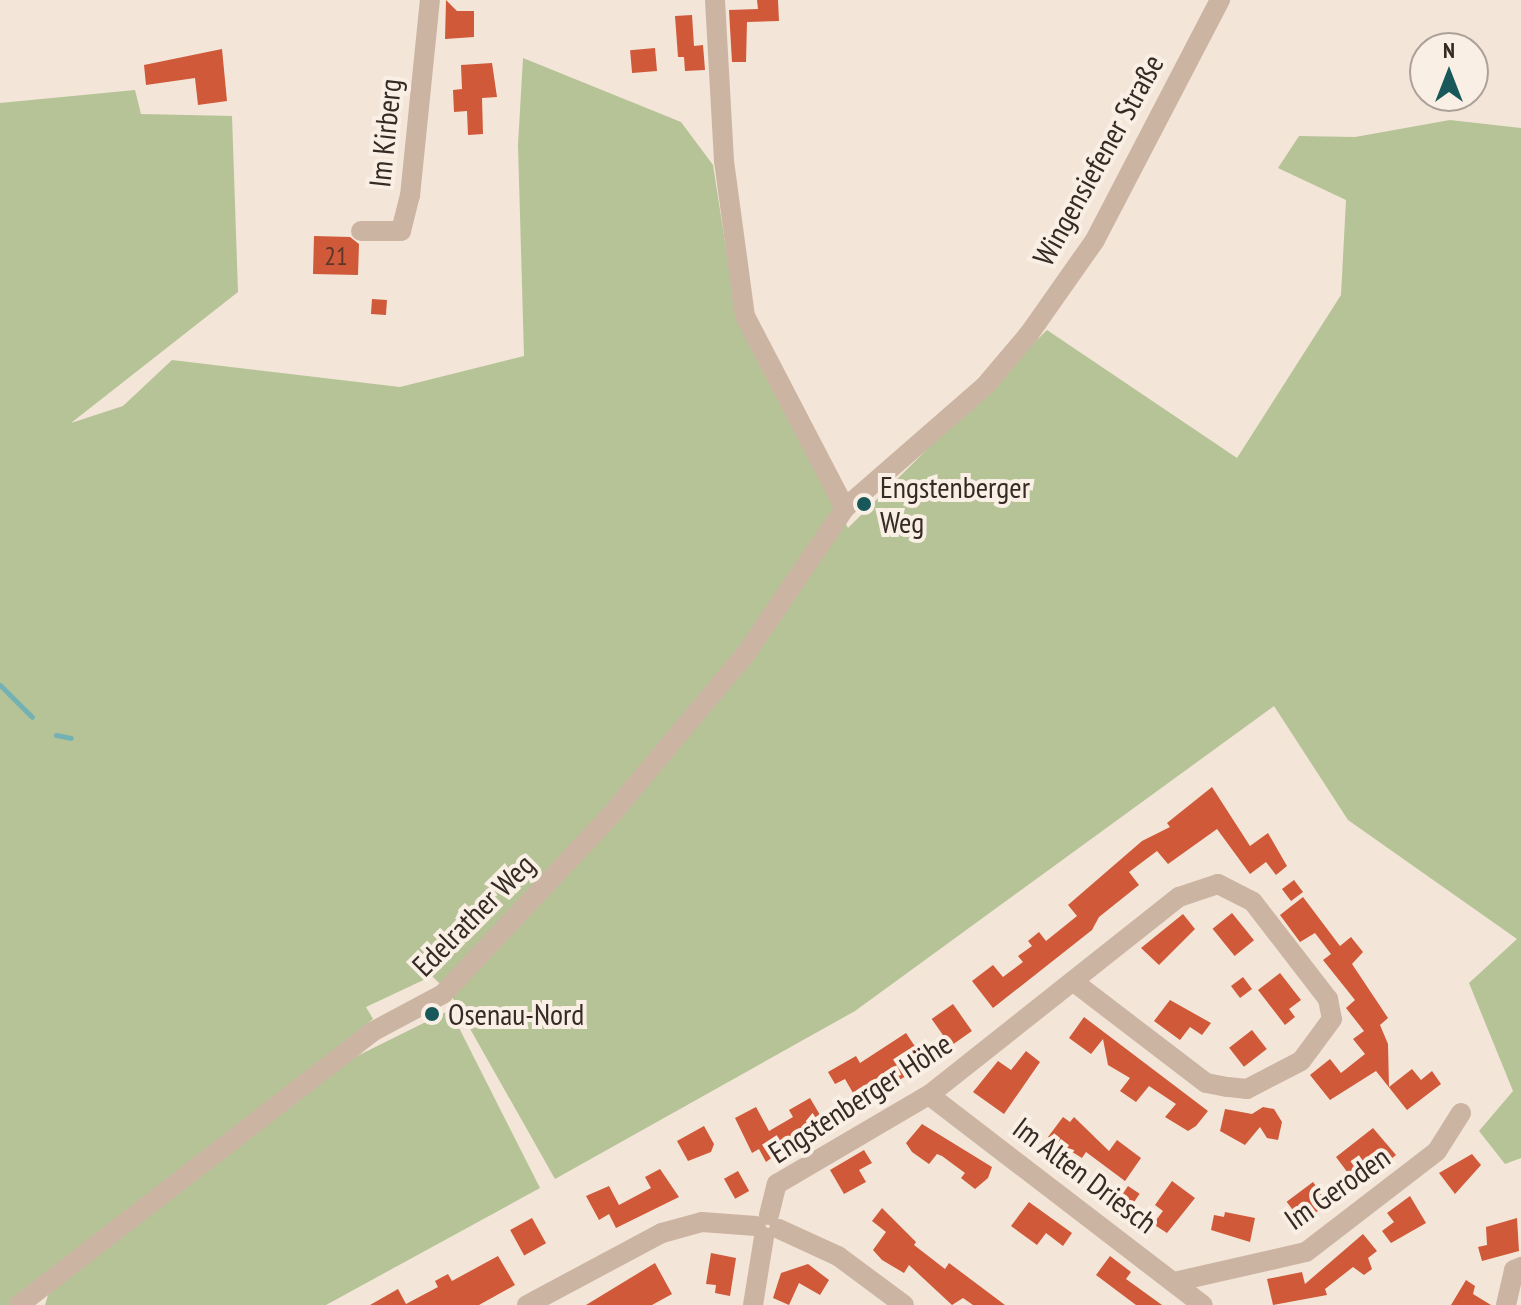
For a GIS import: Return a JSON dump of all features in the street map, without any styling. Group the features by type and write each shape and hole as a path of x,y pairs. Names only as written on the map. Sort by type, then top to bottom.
{"street":[{"name":"Im Kirberg","path":"361,231 401,231 410,196 430,0"},
{"path":"715,0 724,161 745,316 845,508"},
{"name":"Wingensiefener Straße","path":"845,508 985,386 1029,334 1095,240 1220,0"},
{"name":"Edelrather Weg","path":"19,1305 372,1032 453,985 611,815 735,666 845,508"},
{"name":"Engstenberger Höhe","path":"753,1305 777,1184 929,1095 1179,897 1218,884 1253,902 1328,999 1332,1019 1301,1061 1247,1089 1227,1087 1206,1083 1074,982"},
{"name":"Im Alten Driesch","path":"929,1095 1203,1305"},
{"name":"Im Geroden","path":"1174,1282 1306,1252 1437,1151 1461,1113"},
{"path":"527,1305 561,1295 662,1233 702,1222 767,1227 803,1236 838,1256 904,1305"},
{"path":"1506,1305 1514,1270 1521,1267"}],"green space":[{"path":"523,58 681,122 713,165 737,319 848,528 1047,330 1237,458 1341,295 1346,200 1278,168 1299,136 1355,137 1450,120 1521,128 1521,1158 1505,1164 1479,1131 1513,1091 1469,983 1517,939 1348,820 1274,706 855,1011 555,1179 451,995 432,976 366,1007 373,1019 10,1305 0,1305 0,103 135,90 141,114 232,116 238,292 71,423 123,406 172,360 400,387 524,356 518,145"},
{"path":"450,1010 540,1188 326,1305 45,1305 49,1292 349,1060"}],"building":[{"path":"446,0 457,11 474,11 474,37 445,39"},
{"path":"757,0 778,0 779,21 747,22 746,62 732,62 729,10 758,9"},
{"path":"692,15 694,46 703,45 705,70 685,71 684,57 678,57 675,16"},
{"path":"655,48 657,71 632,73 630,50"},
{"path":"222,49 227,101 198,105 195,78 146,85 144,65"},
{"path":"492,63 497,97 482,98 483,134 468,135 467,111 454,112 453,90 462,89 461,65"},
{"path":"314,236 350,237 359,244 358,275 313,274"},
{"path":"372,299 387,300 386,315 371,314"},
{"path":"1212,787 1250,846 1268,833 1287,866 1276,875 1266,862 1250,874 1217,829 1168,864 1157,851 1129,872 1139,885 1099,917 1092,930 993,1008 972,981 993,965 1003,977 1023,962 1018,956 1032,946 1028,941 1039,932 1046,941 1077,916 1068,905 1142,841 1170,827 1167,823"},
{"path":"1294,880 1303,892 1291,901 1282,889"},
{"path":"1303,897 1340,946 1351,937 1363,952 1352,964 1388,1018 1380,1025 1388,1044 1389,1087 1412,1069 1421,1080 1432,1071 1441,1084 1407,1110 1376,1071 1330,1100 1310,1075 1330,1059 1341,1073 1365,1054 1353,1039 1364,1031 1346,1008 1355,1000 1323,960 1331,954 1315,933 1300,942 1280,915"},
{"path":"1232,913 1254,940 1235,956 1213,929"},
{"path":"1183,914 1195,929 1159,965 1141,948"},
{"path":"1280,973 1301,1000 1289,1009 1295,1017 1285,1025 1258,990"},
{"path":"1243,977 1252,989 1240,998 1231,986"},
{"path":"1170,1000 1211,1023 1202,1035 1190,1027 1180,1040 1154,1021"},
{"path":"953,1004 972,1031 951,1046 932,1019"},
{"path":"1084,1017 1208,1111 1196,1126 1188,1131 1165,1117 1176,1104 1149,1086 1136,1102 1120,1091 1130,1078 1108,1065 1103,1039 1091,1054 1069,1038"},
{"path":"1252,1030 1267,1049 1244,1067 1229,1048"},
{"path":"906,1033 926,1063 884,1090 882,1085 857,1100 845,1079 835,1084 828,1072 856,1056 860,1063"},
{"path":"1026,1051 1040,1062 1004,1114 973,1092 998,1061 1011,1070"},
{"path":"810,1098 823,1120 766,1162 759,1149 752,1153 735,1118 756,1107 769,1131 793,1117 789,1110"},
{"path":"1263,1107 1274,1109 1282,1122 1278,1140 1267,1138 1260,1127 1245,1145 1220,1131 1225,1109 1252,1114"},
{"path":"1063,1117 1070,1122 1074,1117 1109,1151 1117,1140 1141,1158 1125,1181 1086,1152 1082,1158 1048,1137"},
{"path":"922,1124 992,1167 988,1178 975,1189 961,1178 965,1173 942,1156 937,1154 929,1164 912,1152 906,1143"},
{"path":"704,1126 714,1144 711,1152 688,1161 677,1141"},
{"path":"1373,1128 1396,1155 1376,1171 1369,1163 1351,1177 1336,1157"},
{"path":"864,1150 872,1163 859,1170 866,1182 844,1194 830,1170"},
{"path":"1472,1154 1481,1165 1455,1194 1439,1173"},
{"path":"660,1169 679,1197 616,1228 609,1214 599,1220 586,1196 609,1186 619,1205 651,1188 645,1177"},
{"path":"738,1171 749,1191 735,1199 724,1179"},
{"path":"1172,1181 1195,1198 1167,1233 1153,1224 1163,1211 1155,1205"},
{"path":"1313,1182 1329,1203 1302,1223 1287,1202"},
{"path":"1128,1186 1140,1194 1131,1206 1120,1198"},
{"path":"1410,1196 1426,1223 1391,1243 1382,1231 1394,1222 1387,1213"},
{"path":"1029,1202 1072,1233 1063,1246 1046,1233 1037,1245 1011,1226"},
{"path":"882,1208 916,1242 914,1245 945,1269 949,1263 1005,1305 973,1305 963,1298 952,1305 909,1265 904,1273 882,1260 873,1250 886,1232 872,1221"},
{"path":"1225,1212 1255,1218 1250,1242 1211,1230 1214,1215 1224,1217"},
{"path":"532,1218 546,1243 524,1255 510,1230"},
{"path":"1517,1218 1519,1251 1482,1261 1478,1247 1487,1245 1486,1227"},
{"path":"1363,1234 1377,1251 1368,1258 1372,1269 1364,1275 1353,1267 1325,1289 1327,1295 1273,1305 1267,1279 1302,1272 1305,1284"},
{"path":"711,1253 736,1258 730,1296 715,1293 716,1285 706,1284"},
{"path":"498,1256 515,1285 479,1305 370,1305 398,1289 406,1304 438,1287 435,1281 448,1274 452,1281"},
{"path":"1110,1256 1131,1272 1126,1279 1162,1305 1136,1305 1096,1275"},
{"path":"655,1263 672,1294 652,1305 586,1305"},
{"path":"808,1264 829,1280 820,1295 799,1283 789,1305 773,1298 781,1273"},
{"path":"1466,1280 1475,1286 1473,1294 1491,1305 1451,1305"}],"waterway":[{"path":"0,685 32,717"},
{"path":"56,735 71,738"}],"place":[{"name":"Engstenberger Weg","path":"864,504"},
{"name":"Osenau-Nord","path":"432,1014"}]}
